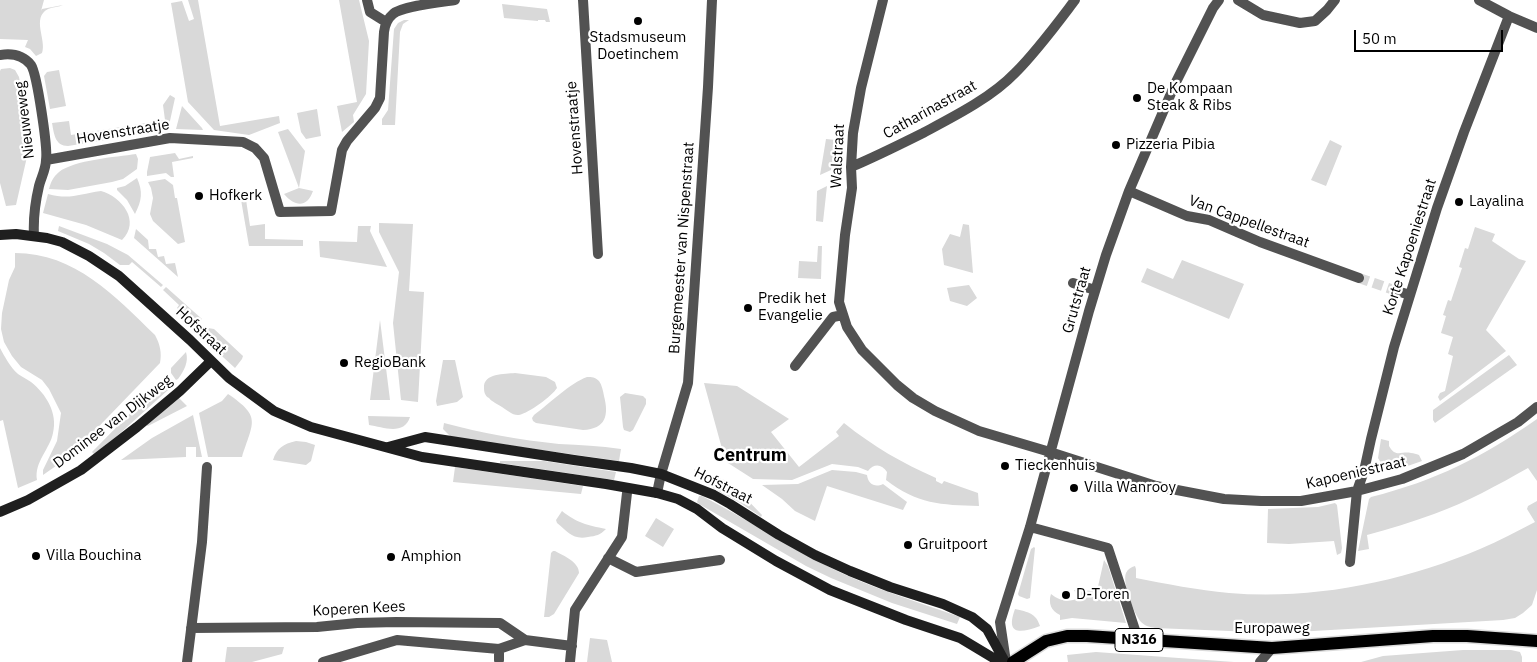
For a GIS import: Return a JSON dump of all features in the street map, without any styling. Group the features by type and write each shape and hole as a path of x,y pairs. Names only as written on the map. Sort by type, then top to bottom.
{"main road":[{"name":"Europaweg","path":"1013,662 1046,640 1062,637 1087,636 1272,648 1433,636 1537,640"}],"street":[{"path":"367,0 370,12 386,22 394,13 402,9 455,0"},
{"name":"Hovenstraatje","path":"583,0 598,254"},
{"name":"Burgemeester van Nispenstraat","path":"658,493 661,474 688,383 712,0"},
{"name":"Walstraat","path":"883,0 852,133 852,188 845,234 839,302 847,327 862,350 884,374 913,398 934,411 979,431 1050,452"},
{"name":"Catharinastraat","path":"851,167 952,118 984,98 1014,74 1055,27 1075,0"},
{"name":"Grutstraat","path":"1006,662 1000,622 1030,527 1106,255 1129,191 1175,84 1213,8 1219,0"},
{"path":"1238,0 1263,15 1300,23 1314,21 1335,0"},
{"path":"1479,0 1537,28"},
{"name":"Korte Kapoeniestraat","path":"1350,562 1357,491 1364,472 1394,346 1437,208 1466,126 1509,16"},
{"name":"Hovenstraatje","path":"46,160 170,138 243,142 255,148 264,158 280,212 331,211 342,150 347,141 375,108 380,98 386,22"},
{"name":"Nieuweweg","path":"0,55 15,54 30,64 34,72 42,117 46,160 33,218 34,236"},
{"name":"Van Cappellestraat","path":"1129,191 1187,216 1209,220 1260,242 1359,278"},
{"name":"Hofstraat","path":"0,235 34,236 54,240 76,248 89,256 118,276 229,378 274,411 311,427 422,457 606,484 658,493 678,499 697,509 722,528 776,561 830,590 906,620 960,638 1000,662"},
{"path":"1073,283 1095,290"},
{"path":"1398,291 1410,295"},
{"path":"795,366 833,316 843,315"},
{"name":"Dominee van Dijkweg","path":"0,512 28,500 81,470 166,403 211,361"},
{"name":"Kapoeniestraat","path":"1050,452 1156,486 1224,499 1260,502 1301,501 1357,491 1402,479 1463,454 1518,422 1537,406"},
{"name":"Hofstraat","path":"387,447 425,437 661,474 714,495 815,555 890,587 943,604 972,617 987,629 1006,662"},
{"path":"187,662 202,542 207,467"},
{"path":"570,662 575,610 622,536 627,493"},
{"path":"1030,527 1108,548 1138,640"},
{"path":"608,558 636,572 720,560"},
{"name":"Koperen Kees","path":"191,628 317,627 396,622 500,623 525,640"},
{"path":"987,629 1000,622"},
{"name":"Koperen Kees","path":"323,662 397,640 499,649 525,640 572,646"},
{"path":"1260,662 1272,648"},
{"path":"499,649 499,660"}],"shaded area":[{"path":"0,0 44,0 41,11 42,9 63,5 48,9 43,13 40,23 43,42 42,53 36,56 30,49 25,47 28,40 0,39"},
{"path":"188,0 198,0 220,126 279,116 280,123 249,135 214,130 188,102 171,3 182,1 189,21 194,19"},
{"path":"339,0 359,0 369,41 366,94 353,115 354,122 342,132 337,106 357,102"},
{"path":"502,4 547,9 550,22 545,20 504,18"},
{"path":"409,20 403,24 400,32 395,125 382,125 382,119 388,110 394,29 398,23"},
{"path":"10,68 15,70 19,77 25,111 23,111 23,116 26,115 29,136 29,148 16,205 6,206 0,183 0,71 1,69"},
{"path":"59,70 66,106 50,109 44,76 47,72"},
{"path":"170,95 175,98 168,130 68,146 60,144 55,135 52,123 69,121 71,135 165,120 163,105"},
{"path":"182,106 202,128 203,130 176,129"},
{"path":"317,109 321,136 306,139 301,132 297,113"},
{"path":"288,129 305,151 299,188 278,132"},
{"path":"826,139 836,140 831,170 820,175"},
{"path":"1330,140 1342,146 1326,186 1311,180"},
{"path":"175,153 179,159 193,156 193,158 172,162 174,177 166,173 147,176 150,157"},
{"path":"136,154 138,159 137,169 123,179 68,190 49,189 55,176 66,168 96,160"},
{"path":"137,178 141,196 135,214 117,188 125,186"},
{"path":"165,179 173,185 175,198 177,198 185,242 178,244 153,221 150,214 153,198 148,182"},
{"path":"827,186 823,222 816,221 817,191"},
{"path":"299,188 313,191 304,203 296,203 284,194"},
{"path":"101,191 109,194 122,204 129,218 130,225 122,240 86,225 43,213 48,194 74,196"},
{"path":"245,193 250,226 265,224 265,239 303,240 303,246 249,246 240,194"},
{"path":"379,223 413,224 409,291 424,292 418,402 401,400 393,323 399,272 379,232"},
{"path":"963,224 969,225 973,273 944,265 942,249 950,234 960,237"},
{"path":"59,226 107,244 128,255 163,285 161,287 132,262 129,265 120,265 89,244 58,231"},
{"path":"358,226 371,226 370,231 387,267 320,257 319,241 357,242"},
{"path":"1475,227 1495,234 1492,241 1519,259 1526,261 1486,330 1506,351 1440,401 1438,397 1440,393 1445,391 1453,356 1448,354 1453,337 1441,333 1446,316 1443,315 1448,300 1451,301 1462,268 1459,267 1465,248 1468,249"},
{"path":"136,229 148,240 149,249 156,249 158,257 164,256 166,264 175,263 178,277 134,238"},
{"path":"818,246 822,246 821,279 798,278 799,261 817,262"},
{"path":"15,253 37,255 57,260 92,279 125,306 155,335 161,352 160,363 82,444 43,475 43,470 57,441 61,413 49,389 42,380 21,367 4,342 1,329 2,313 9,280 15,267"},
{"path":"1182,260 1244,284 1229,319 1141,282 1147,268 1173,279"},
{"path":"969,285 977,298 967,306 950,301 947,288"},
{"path":"166,287 202,319 192,329 181,320 180,311 177,308 179,305 163,290"},
{"path":"380,320 390,400 370,400"},
{"path":"208,328 214,329 243,356 235,368 200,336"},
{"path":"0,348 15,371 31,382 46,398 54,418 53,433 40,461 37,480 18,488 3,420 0,421"},
{"path":"186,352 185,366 176,380 171,373 171,368"},
{"path":"1509,355 1517,365 1435,423 1433,420 1433,410"},
{"path":"443,360 455,360 463,397 457,402 437,406 436,401"},
{"path":"515,373 546,377 555,382 557,388 534,408 523,414 515,415 493,402 485,394 484,388 487,379 495,375"},
{"path":"587,377 598,380 602,388 606,415 601,424 591,429 583,430 533,421 534,415 567,389"},
{"path":"704,383 737,386 789,419 771,432 799,467 839,436 836,432 844,423 866,440 936,478 936,481 942,484 944,481 978,493 979,506 941,504 919,499 886,480 887,472 883,467 878,466 868,471 858,467 832,464 792,480 753,479 728,463 724,456"},
{"path":"159,384 168,390 94,454 92,452"},
{"path":"625,393 643,396 646,399 646,404 633,430 630,432 624,430 623,427 620,397"},
{"path":"228,394 239,402 250,415 252,421 249,436 242,457 208,457 199,413 222,401"},
{"path":"178,397 187,406 148,426 146,425"},
{"path":"193,415 202,457 196,457 196,447 186,447 186,457 121,460 152,438"},
{"path":"368,416 410,417 403,427 392,429 369,425"},
{"path":"1537,419 1537,481 1528,468 1482,493 1446,509 1409,523 1367,535 1369,549 1358,551 1371,497 1394,491 1458,466 1497,445"},
{"path":"444,423 486,433 530,440 621,449 619,461 451,437 443,429"},
{"path":"1381,439 1389,441 1389,446 1394,452 1416,454 1419,455 1422,461 1396,470 1384,468 1378,458"},
{"path":"296,441 315,445 311,461 306,465 273,460 276,452 281,447"},
{"path":"500,461 544,461 616,472 614,480 500,463"},
{"path":"455,467 583,486 581,494 453,482"},
{"path":"695,469 724,480 735,487 762,515 761,517 707,484"},
{"path":"832,470 867,475 872,484 877,486 883,484 907,502 903,510 827,486 815,521 795,511 762,485 798,484"},
{"path":"699,496 718,504 841,573 960,617 957,624 892,603 806,566 699,504 697,502"},
{"path":"1537,501 1537,590 1532,605 1515,618 1279,633 1155,628 1141,622 1132,606 1127,591 1126,573 1135,566 1136,578 1182,587 1229,593 1293,594 1357,586 1389,579 1450,561 1487,546 1535,522 1527,509 1528,506"},
{"path":"1335,503 1337,505 1341,553 1337,555 1334,541 1289,544 1267,543 1268,509 1318,507"},
{"path":"562,511 583,523 606,529 600,534 593,536 583,538 574,536 557,523 556,520"},
{"path":"656,518 674,529 663,547 645,536"},
{"path":"1034,547 1030,598 1027,599 1018,594 1031,549"},
{"path":"553,551 574,563 579,573 554,614 544,617 551,553"},
{"path":"1104,560 1108,566 1126,623 1072,618 1060,620 1060,615 1051,606 1051,594 1061,600 1068,601 1079,598 1074,590 1097,591"},
{"path":"1015,609 1028,612 1034,616 1040,626 1021,631 1014,628 1012,618"},
{"path":"590,638 607,640 612,662 587,662"},
{"path":"227,647 284,647 282,654 252,662 225,662"},
{"path":"1463,650 1511,650 1520,652 1522,662 1361,662 1383,656"},
{"path":"1096,652 1234,662 1068,662 1067,655"}],"tunnel":[{"path":"1359,278 1397,291"}],"place":[{"name":"Stadsmuseum Doetinchem","path":"638,21"},
{"name":"De Kompaan Steak & Ribs","path":"1137,98"},
{"name":"Pizzeria Pibia","path":"1116,145"},
{"name":"Hofkerk","path":"199,196"},
{"name":"Layalina","path":"1459,202"},
{"name":"Predik het Evangelie","path":"748,308"},
{"name":"RegioBank","path":"344,363"},
{"name":"Tieckenhuis","path":"1005,466"},
{"name":"Villa Wanrooy","path":"1074,488"},
{"name":"Gruitpoort","path":"908,545"},
{"name":"Villa Bouchina","path":"36,556"},
{"name":"Amphion","path":"391,557"},
{"name":"D-Toren","path":"1066,595"}],"district":[{"name":"Centrum","path":"750,456"}]}
